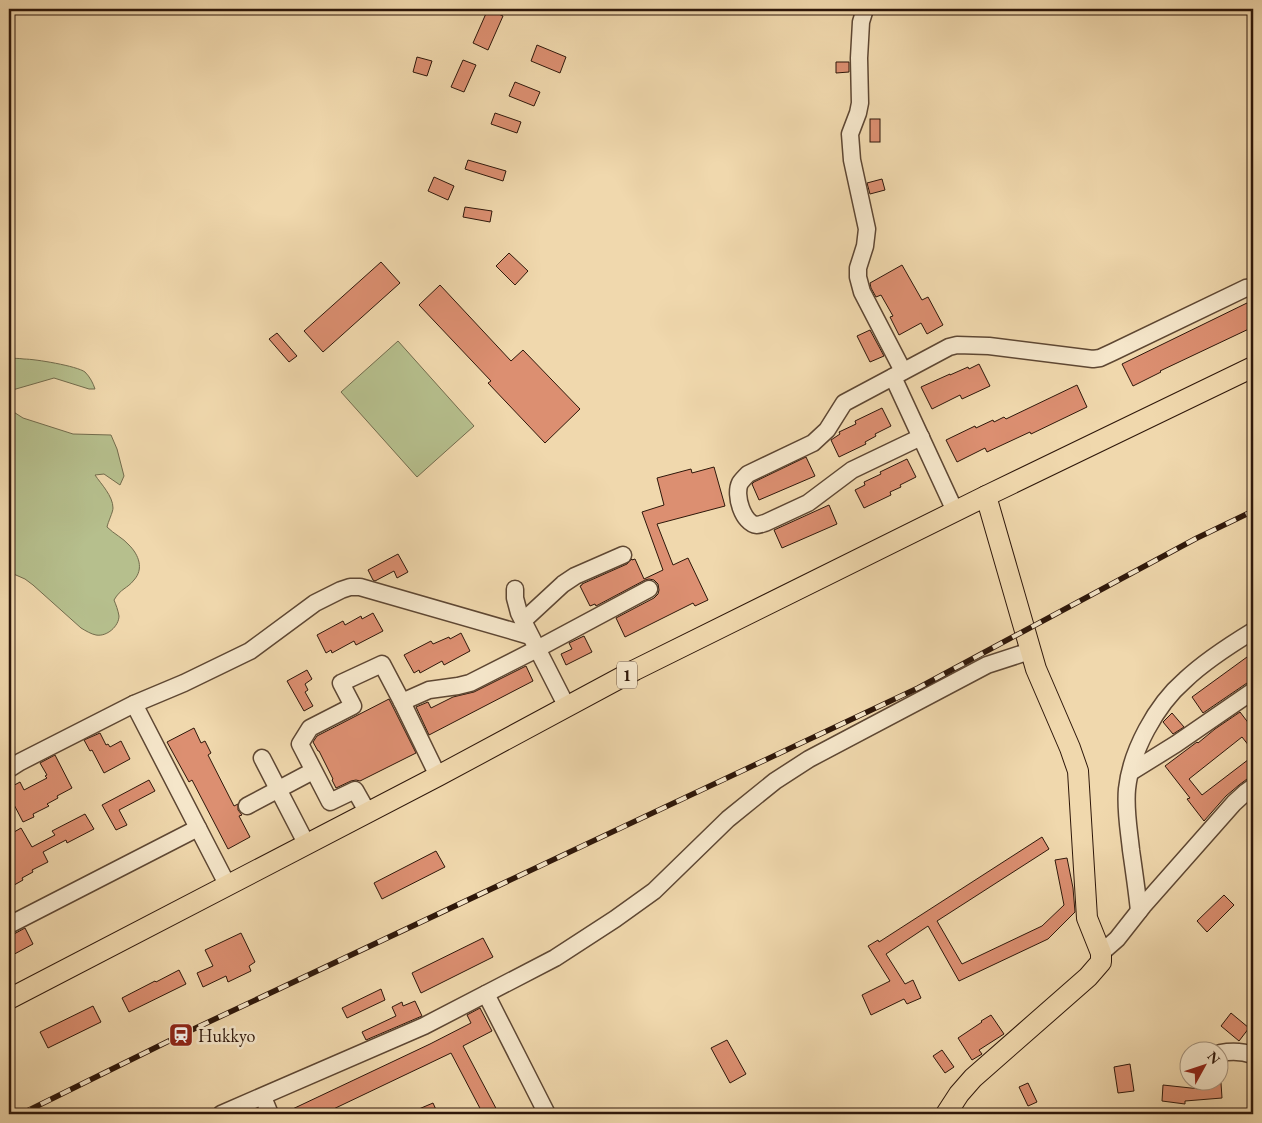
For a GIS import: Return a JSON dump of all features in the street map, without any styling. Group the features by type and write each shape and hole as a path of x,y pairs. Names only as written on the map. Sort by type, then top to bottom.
{"main road":[{"name":"1","path":"9,999 368,813 635,670 955,511 1253,367"},
{"path":"946,1114 959,1094 973,1078 1088,977 1101,962 1101,953 1087,918 1078,772 1030,651 986,496"}],"street":[{"path":"865,9 861,22 859,58 860,103 850,134 852,160 866,229 865,246 858,268 858,278 862,292 898,374 921,437 955,511"},
{"path":"921,437 852,470 808,503 765,523 758,525 751,523 742,511 738,492 739,484 748,474 813,443 827,430 844,403 949,347 957,345 989,346 1093,359 1100,358 1246,288 1253,287"},
{"path":"522,621 575,576 623,555"},
{"path":"9,769 134,704 184,683 250,651 315,603 341,590 360,587 534,642"},
{"path":"515,589 515,598 522,621 567,707"},
{"path":"402,702 429,690 470,683 534,642 649,589"},
{"path":"1139,911 1127,817 1127,789 1133,760 1143,736 1173,691 1215,656 1253,630"},
{"path":"221,1114 424,1026 555,958 615,919 654,890 741,808 775,781 809,759 987,665 1030,651"},
{"path":"368,813 355,790 330,802 300,744 310,728 353,706 341,683 382,664 438,776"},
{"path":"1131,772 1176,744 1253,691"},
{"path":"134,704 228,886"},
{"path":"262,758 307,845"},
{"path":"247,806 313,771"},
{"path":"1101,953 1117,939 1139,911 1234,803 1253,787"},
{"path":"9,925 198,828"},
{"path":"486,994 547,1114"},
{"path":"1230,1051 1246,1052 1253,1056"},
{"path":"263,1097 270,1114"}],"green space":[{"path":"398,341 474,426 417,477 341,392"},
{"path":"9,357 65,365 81,370 88,376 95,389 89,389 54,378 9,391"},
{"path":"9,409 23,418 73,434 111,435 124,476 120,485 104,474 95,475 109,495 112,504 113,510 107,527 132,549 138,558 139,571 134,580 114,600 119,616 115,627 108,633 94,635 81,628 33,585 9,572"}],"building":[{"path":"488,9 503,16 488,50 473,43"},
{"path":"537,45 566,57 560,73 531,61"},
{"path":"417,57 432,61 427,76 413,72"},
{"path":"463,60 476,65 464,92 451,87"},
{"path":"836,62 849,62 849,72 836,73"},
{"path":"515,82 540,92 534,106 509,96"},
{"path":"495,113 521,122 517,133 491,124"},
{"path":"870,119 880,119 880,142 870,142"},
{"path":"468,160 506,171 503,181 465,169"},
{"path":"434,177 454,186 448,200 428,191"},
{"path":"882,179 885,190 870,194 867,183"},
{"path":"465,207 492,211 490,222 463,217"},
{"path":"509,253 528,271 515,285 496,266"},
{"path":"381,262 400,283 323,352 304,331"},
{"path":"902,265 922,300 928,297 943,325 927,334 921,323 899,335 890,317 893,316 881,295 876,297 871,288 870,283"},
{"path":"440,285 511,361 523,350 580,409 545,443 488,383 491,381 419,305"},
{"path":"1249,302 1253,310 1253,327 1160,371 1133,386 1122,364"},
{"path":"870,330 884,356 870,362 857,336"},
{"path":"277,333 297,356 289,362 269,339"},
{"path":"979,364 990,386 962,399 960,395 932,409 921,387"},
{"path":"1077,385 1087,407 1031,434 1030,432 987,452 985,448 957,462 946,440 975,426 976,428 1004,417 1006,419"},
{"path":"882,408 891,426 875,434 876,436 865,442 866,444 839,457 831,440 840,434 839,432 856,424 855,421"},
{"path":"806,457 815,476 759,500 752,484 754,482"},
{"path":"907,459 916,477 890,492 891,495 864,508 855,490 865,485 864,482 881,474 880,472"},
{"path":"714,467 725,506 657,524 673,565 688,558 708,600 695,606 693,603 625,637 616,618 654,598 658,594 658,584 654,580 645,580 596,606 595,604 590,606 580,586 627,564 632,559 635,559 644,579 663,570 642,512 664,505 657,478 691,469 692,473"},
{"path":"829,505 837,524 782,548 774,530"},
{"path":"398,554 408,572 397,578 394,571 375,581 373,580 368,570"},
{"path":"373,613 383,631 356,645 354,641 332,653 331,650 326,653 317,635 343,621 345,625 361,616 362,619"},
{"path":"461,633 470,651 444,665 442,661 420,673 419,670 414,673 404,655 431,641 433,644 449,637 450,639"},
{"path":"584,636 592,652 566,665 561,654 572,649 569,643"},
{"path":"1247,657 1253,666 1253,681 1247,683 1203,713 1192,697"},
{"path":"526,666 533,681 429,735 416,707 428,702 431,708 453,697 474,692"},
{"path":"307,670 312,679 305,684 308,690 305,692 313,706 304,711 287,681"},
{"path":"389,699 416,753 360,781 351,781 336,788 313,742 317,736"},
{"path":"1240,712 1253,729 1253,751 1242,737 1189,779 1202,795 1253,756 1253,777 1247,779 1226,796 1204,821 1187,799 1190,798 1165,766"},
{"path":"1172,713 1184,727 1173,734 1163,722"},
{"path":"194,728 201,743 205,741 211,753 208,755 234,806 238,804 238,810 242,815 239,816 250,837 228,849 192,780 189,782 167,742"},
{"path":"100,733 106,745 108,744 110,747 121,741 130,759 104,773 92,750 90,751 84,740"},
{"path":"55,755 72,788 57,796 58,798 47,804 49,806 33,814 34,817 23,822 9,795 9,788 20,782 24,790 47,778 40,763"},
{"path":"149,780 155,791 119,810 127,825 116,830 102,805"},
{"path":"85,814 94,829 67,843 66,840 43,852 48,862 32,870 33,872 22,878 23,880 9,888 9,865 14,862 9,853 9,835 21,828 32,847 55,835 52,831"},
{"path":"1042,837 1049,849 937,921 962,964 1042,926 1064,905 1055,860 1067,858 1073,888 1075,912 1048,939 959,981 928,926 886,954 905,984 913,980 921,998 907,1004 904,999 871,1015 862,995 890,981 868,946 878,940 879,942"},
{"path":"436,851 445,867 382,899 374,883"},
{"path":"1224,895 1234,905 1207,932 1197,921"},
{"path":"25,928 33,944 9,957 9,935"},
{"path":"241,933 255,962 249,966 251,971 228,982 226,976 203,987 197,973 213,966 205,950"},
{"path":"483,938 493,957 421,993 412,973"},
{"path":"179,970 186,984 129,1012 122,998"},
{"path":"381,989 385,1000 347,1018 342,1008"},
{"path":"415,1001 422,1016 366,1040 362,1032 396,1016 392,1007 402,1002 403,1006"},
{"path":"93,1006 101,1022 48,1048 40,1032"},
{"path":"480,1008 492,1031 463,1046 499,1114 483,1114 451,1053 323,1114 282,1114 471,1023 467,1015"},
{"path":"1231,1013 1249,1028 1239,1041 1221,1026"},
{"path":"991,1015 1004,1034 979,1050 982,1054 972,1060 958,1038"},
{"path":"727,1040 746,1074 730,1083 711,1048"},
{"path":"942,1050 954,1067 945,1073 933,1056"},
{"path":"1130,1064 1134,1091 1118,1093 1114,1067"},
{"path":"1028,1083 1037,1102 1028,1106 1019,1087"},
{"path":"1163,1085 1180,1087 1180,1090 1221,1090 1222,1098 1185,1101 1185,1104 1162,1101"},
{"path":"433,1103 438,1114 407,1114"}],"railway":[{"path":"21,1114 181,1035 918,688 1197,538 1253,511"}],"place":[{"name":"Hukkyo","path":"181,1035"}]}
